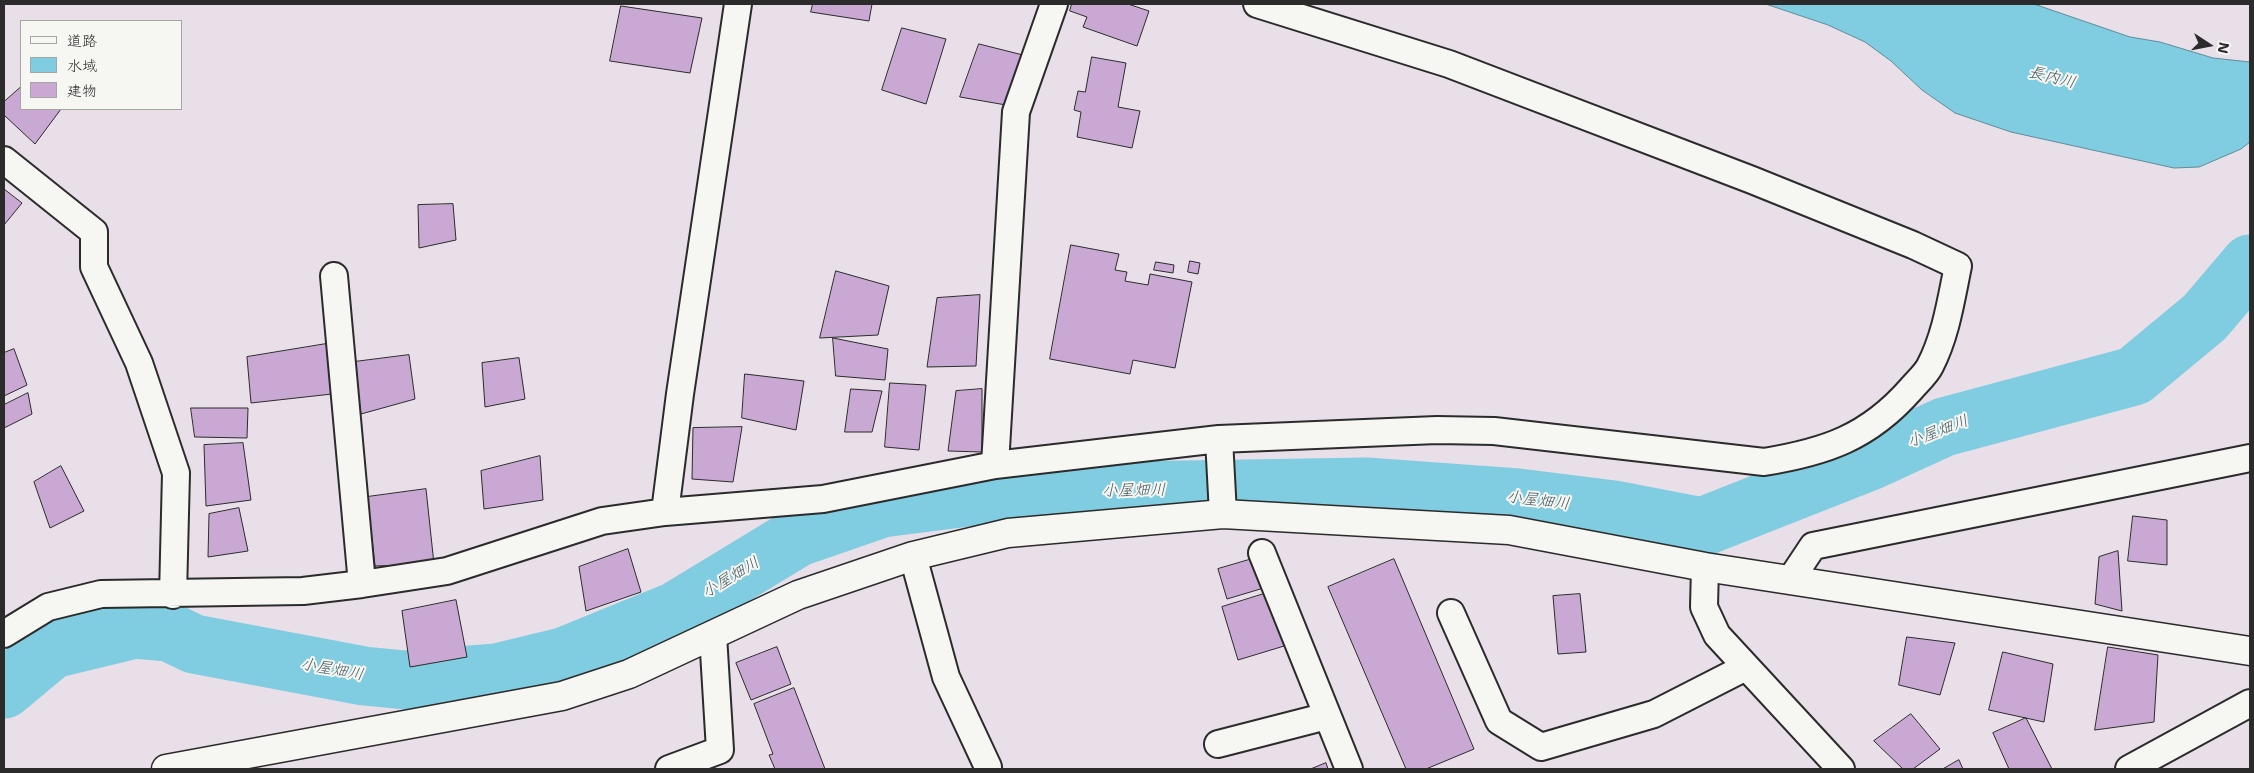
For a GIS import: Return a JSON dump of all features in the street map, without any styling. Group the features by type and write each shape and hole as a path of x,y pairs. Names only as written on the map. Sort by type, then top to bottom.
{"street":[{"path":"665,512 680,394 738,4"},
{"path":"995,465 1016,112 1054,4"},
{"path":"4,634 48,607 101,594 174,595 303,591 362,584 446,571 602,521 665,512 822,499 995,465 1437,430 1494,431 1764,462 1807,455 1855,436 1895,407 1930,367 1948,316 1958,266 1913,245 1752,180 1448,64 1257,4"},
{"path":"4,160 94,232 94,267 140,363 176,473 174,595"},
{"path":"334,276 362,584"},
{"path":"1220,446 1222,508"},
{"path":"1791,579 1813,546 2250,458"},
{"path":"166,769 562,696 630,674 798,595 913,556 1008,533 1222,508 1509,530 1705,566 2250,651"},
{"path":"1262,552 1349,769"},
{"path":"913,556 946,676 988,767"},
{"path":"1705,566 1704,607 1717,635 1841,769"},
{"path":"1451,613 1499,721 1541,748 1654,714 1746,666"},
{"path":"669,769 720,750 713,635"},
{"path":"2129,769 2250,703"},
{"path":"1218,744 1327,716"}],"water":[{"name":"長内川","path":"1766,4 2034,4 2130,37 2160,42 2213,58 2250,62 2250,142 2241,149 2199,167 2174,168 2011,132 1955,113 1922,90 1891,61 1865,42 1828,25"}],"building":[{"path":"813,4 872,4 869,21 811,12"},
{"path":"1072,4 1128,4 1149,11 1137,46 1083,27 1087,17 1070,11"},
{"path":"621,6 702,18 690,73 610,61"},
{"path":"902,28 946,39 926,104 882,90"},
{"path":"979,44 1027,56 1006,105 960,97"},
{"path":"1092,57 1126,63 1118,107 1140,111 1132,148 1077,137 1081,112 1074,110 1078,91 1085,92"},
{"path":"20,88 20,110 60,110 35,144 4,115 4,102"},
{"path":"4,189 22,203 4,225"},
{"path":"453,204 456,240 419,248 418,205"},
{"path":"1071,245 1119,254 1115,270 1127,272 1125,281 1148,285 1150,274 1192,282 1175,368 1133,360 1130,374 1050,359"},
{"path":"1190,261 1200,263 1198,274 1188,272"},
{"path":"1156,262 1174,265 1173,273 1154,270"},
{"path":"836,271 889,286 878,335 820,338"},
{"path":"980,295 976,366 927,367 937,298"},
{"path":"833,338 888,349 885,380 836,376"},
{"path":"326,344 332,394 251,403 247,357"},
{"path":"14,349 27,385 4,396 4,353"},
{"path":"409,355 415,399 361,414 354,362"},
{"path":"519,358 525,399 485,407 482,363"},
{"path":"745,374 804,381 796,430 742,418"},
{"path":"890,383 926,385 919,450 885,447"},
{"path":"851,389 882,391 872,432 845,432"},
{"path":"982,389 982,452 948,451 956,391"},
{"path":"28,393 32,414 4,428 4,405"},
{"path":"191,408 248,408 247,438 195,437"},
{"path":"742,427 733,482 692,479 693,428"},
{"path":"243,443 251,500 206,506 204,445"},
{"path":"540,456 543,500 484,509 481,471"},
{"path":"61,466 84,511 50,528 34,482"},
{"path":"426,489 434,564 375,566 367,497"},
{"path":"239,508 248,551 208,557 209,514"},
{"path":"2133,516 2167,520 2167,565 2128,561"},
{"path":"628,549 641,592 586,611 579,567"},
{"path":"2118,551 2122,611 2095,604 2099,557"},
{"path":"1259,557 1267,587 1227,599 1218,569"},
{"path":"1394,559 1474,749 1426,769 1406,769 1328,587"},
{"path":"1267,593 1284,646 1238,660 1222,607"},
{"path":"1580,594 1586,652 1558,654 1553,596"},
{"path":"456,600 467,657 410,667 402,611"},
{"path":"1907,637 1955,643 1940,695 1899,685"},
{"path":"777,647 791,684 751,700 736,663"},
{"path":"2108,647 2158,655 2154,722 2095,730"},
{"path":"2003,652 2053,664 2044,722 1989,710"},
{"path":"794,688 825,769 775,769 769,755 773,754 754,704"},
{"path":"1911,714 1940,749 1913,769 1903,769 1874,741"},
{"path":"2026,718 2052,769 2009,769 1993,733"},
{"path":"1959,760 1963,769 1943,769"},
{"path":"1326,763 1328,769 1311,769"}],"waterway":[{"name":"小屋畑川","path":"4,689 52,649 135,629 169,632 194,644 364,676 405,680 497,673 563,657 676,611 798,537 882,508 999,493 1366,487 1518,498 1614,510 1702,527 1872,460 1944,427 2134,376 2205,317 2250,264"}]}
